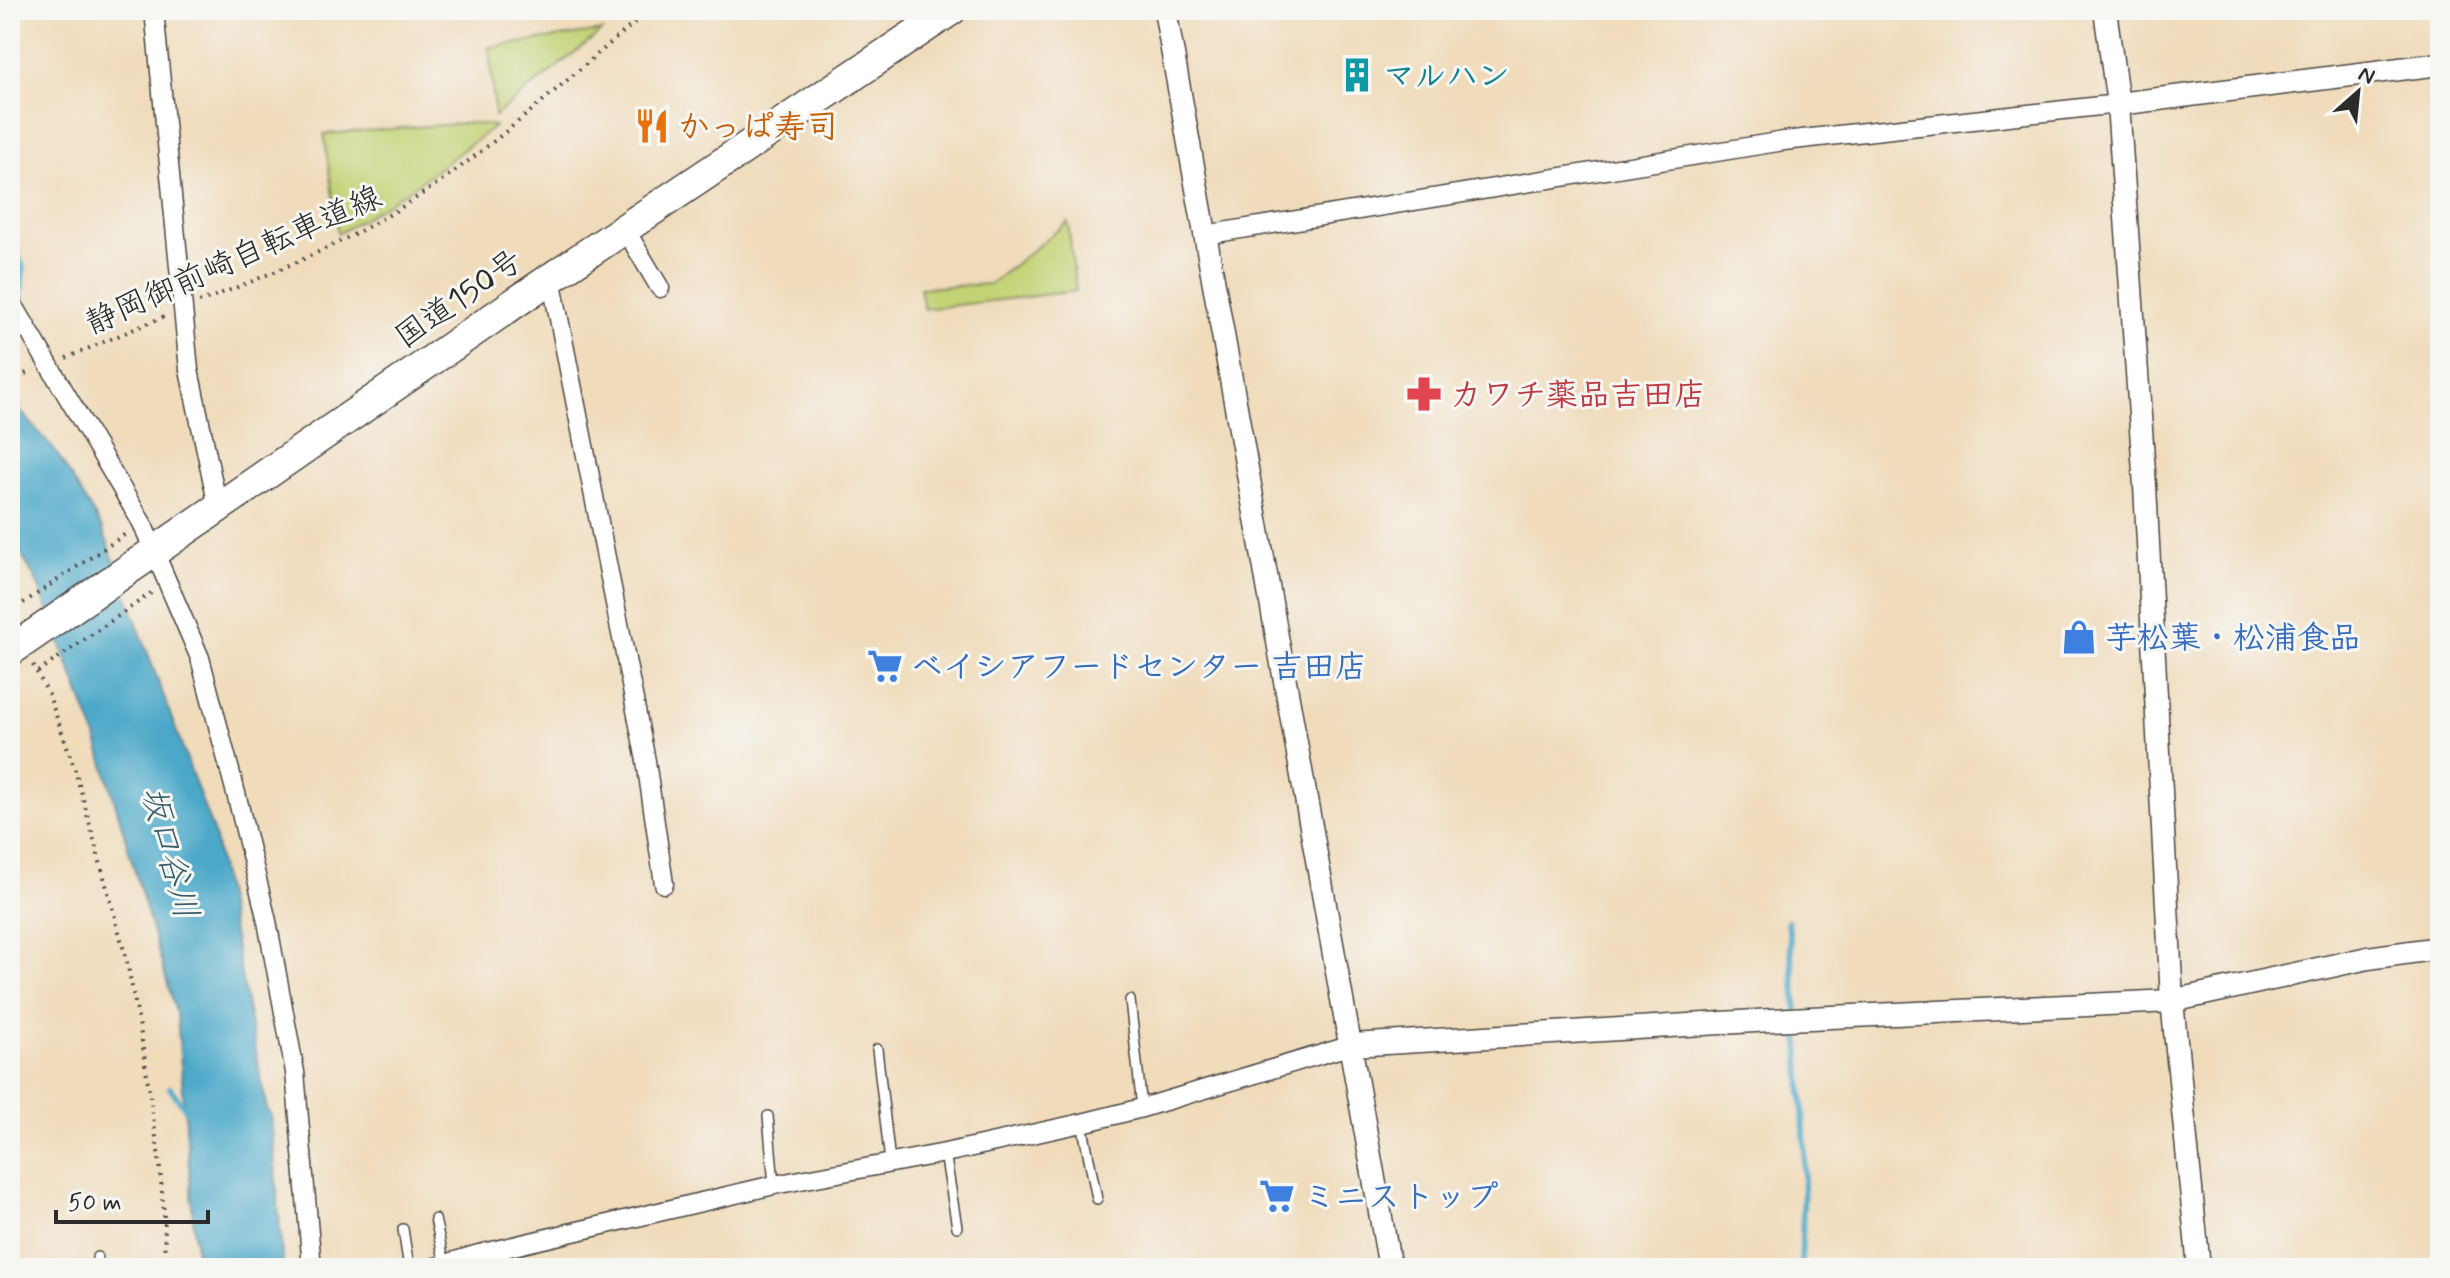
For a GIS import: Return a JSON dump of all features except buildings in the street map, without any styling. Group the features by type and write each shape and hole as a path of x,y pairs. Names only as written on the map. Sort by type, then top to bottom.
{"highway":[{"name":"国道150号","path":"22,648 218,507 551,278 951,10"}],"street":[{"path":"154,10 189,370 218,507"},
{"path":"1165,10 1390,1268"},
{"path":"2105,10 2118,104 2145,486 2172,1001 2199,1268"},
{"path":"1204,235 1784,141 2440,64"},
{"path":"625,229 660,288"},
{"path":"551,278 646,761 664,884"},
{"path":"10,299 46,366 142,523 151,554 167,581 200,658 267,921 295,1072 312,1268"},
{"path":"450,1265 774,1185 1082,1123 1352,1045 1789,1019 2172,1001 2368,958 2440,948"}],"lane":[{"path":"1130,1000 1142,1108"},
{"path":"877,1049 890,1162"},
{"path":"768,1116 774,1185"},
{"path":"1082,1123 1097,1199"},
{"path":"945,1153 957,1227"},
{"path":"435,1219 450,1265"},
{"path":"403,1229 409,1268"}],"path":[{"name":"静岡御前崎自転車道線","path":"10,380 338,243 397,210 468,161 650,10"},
{"path":"10,612 142,523"},
{"path":"38,672 167,581"},
{"path":"22,648 38,672 52,704 81,790 129,972 159,1158 165,1227 164,1268"}],"green space":[{"path":"602,31 495,116 489,47"},
{"path":"469,123 495,126 412,188 338,234 324,134"},
{"path":"1068,222 1076,291 924,309 920,288 990,284"}],"water":[{"name":"坂口谷川","path":"10,398 56,452 102,528 214,834 267,1110 271,1114 283,1268 197,1268 177,1016 96,737 37,582 10,534"}],"waterway":[{"path":"10,233 23,268 20,307"},
{"path":"10,407 16,377 18,339"},
{"path":"1788,921 1797,1013"},
{"path":"1798,1024 1805,1149 1801,1268"},
{"path":"170,1088 187,1111"}],"place":[{"name":"マルハン","path":"1357,75"},
{"name":"かっぱ寿司","path":"652,126"},
{"name":"カワチ薬品吉田店","path":"1424,394"},
{"name":"芋松葉・松浦食品","path":"2079,637"},
{"name":"ベイシアフードセンター 吉田店","path":"885,666"},
{"name":"ミニストップ","path":"1277,1196"}]}
